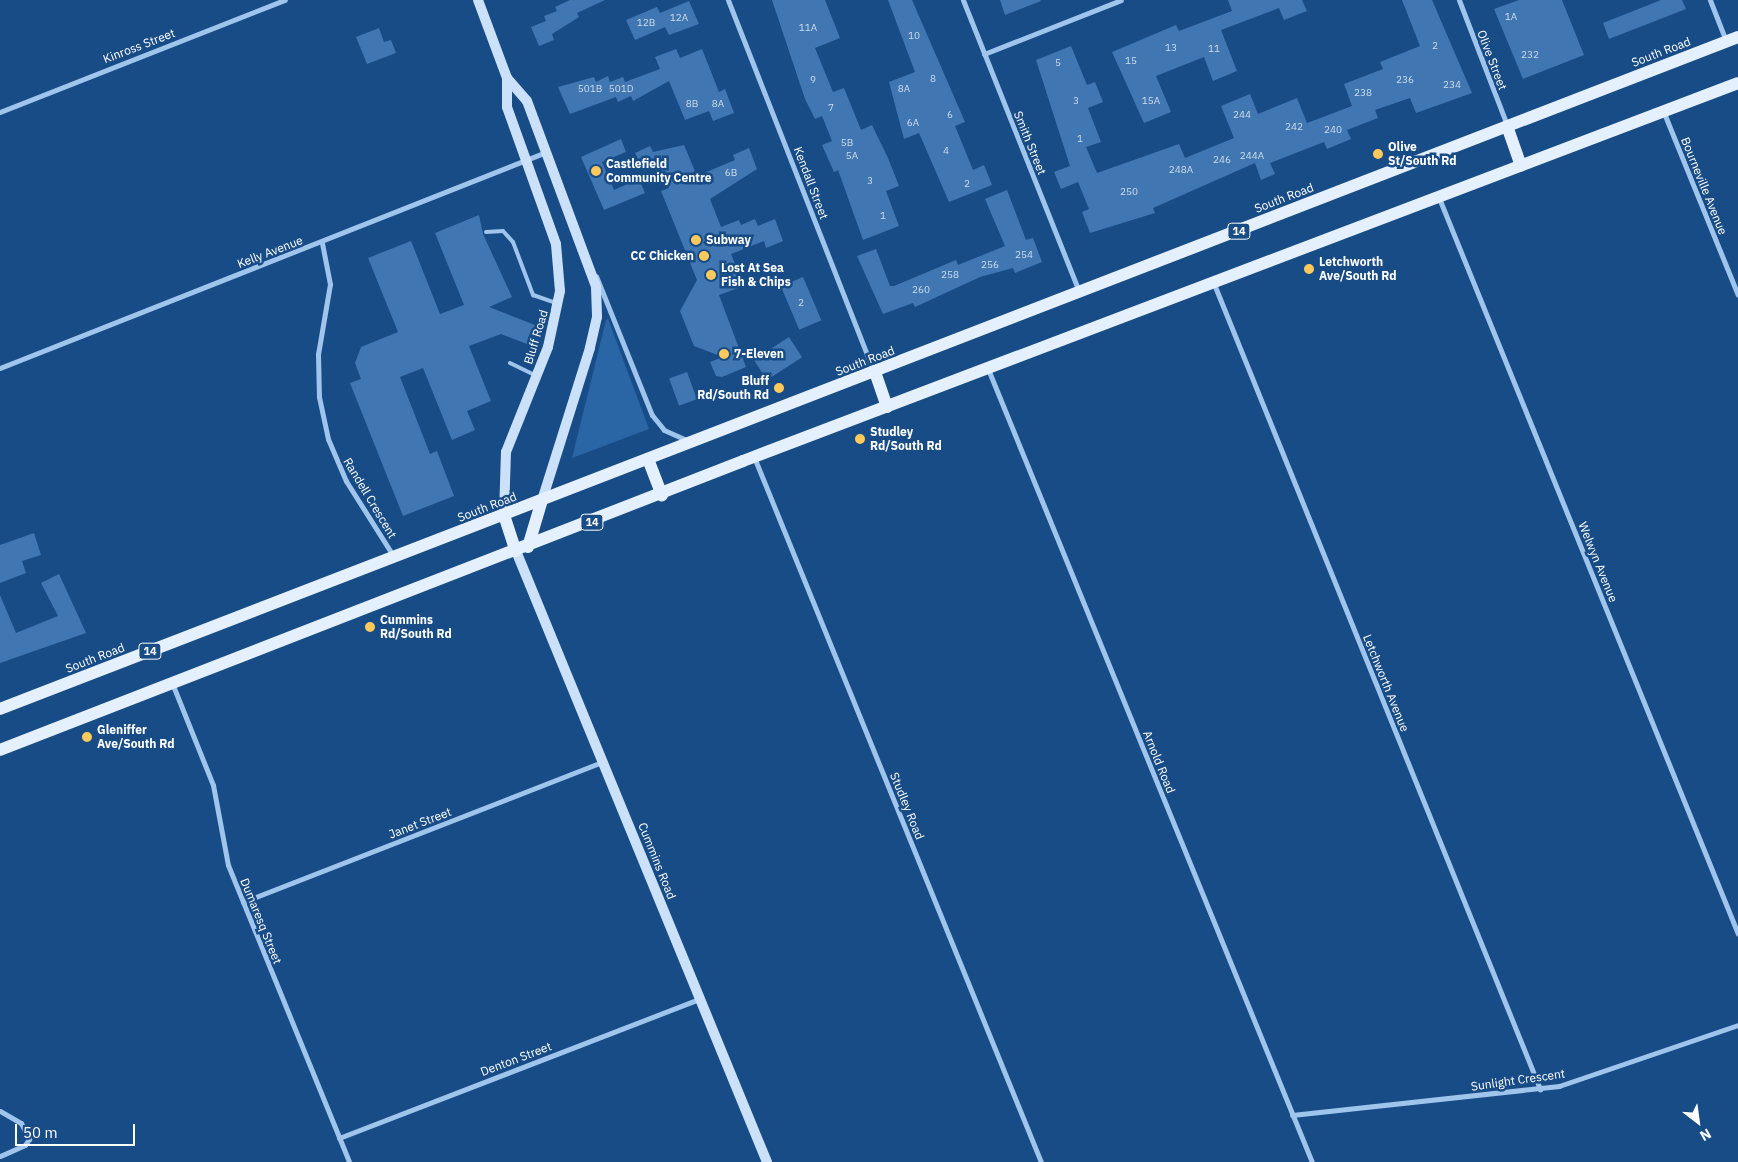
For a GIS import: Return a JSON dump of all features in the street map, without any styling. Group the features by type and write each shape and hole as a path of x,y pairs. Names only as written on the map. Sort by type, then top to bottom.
{"main road":[{"name":"Bluff Road","path":"478,0 507,78 526,101 590,264 597,290 595,327 542,500"},
{"name":"South Road","path":"0,709 1738,37"},
{"name":"Bluff Road","path":"504,515 506,452 537,376 558,303 556,244 507,107 507,78"},
{"name":"14","path":"0,750 171,682 662,495 754,457 1214,284 1738,83"},
{"path":"1507,126 1521,166"},
{"path":"875,372 887,407"},
{"path":"648,459 662,495"},
{"path":"522,549 542,500"},
{"path":"504,515 522,549"},
{"name":"Cummins Road","path":"522,549 526,569 766,1162"}],"street":[{"name":"Kinross Street","path":"0,112 284,0"},
{"name":"Kendall Street","path":"728,0 875,372"},
{"name":"Smith Street","path":"963,0 1079,293"},
{"path":"984,54 1120,0"},
{"name":"Olive Street","path":"1458,0 1507,126"},
{"path":"1710,0 1726,41"},
{"name":"Bourneville Avenue","path":"1663,112 1738,295"},
{"name":"Kelly Avenue","path":"0,368 322,243 546,152"},
{"name":"Welwyn Avenue","path":"1439,198 1738,934"},
{"name":"Randell Crescent","path":"322,243 330,284 318,354 319,397 328,439 346,481 394,557"},
{"name":"Bluff Road","path":"590,264 609,301 652,415 664,430 692,443"},
{"name":"Letchworth Avenue","path":"1214,284 1540,1089"},
{"name":"Arnold Road","path":"988,369 1312,1162"},
{"name":"Studley Road","path":"754,457 1041,1162"},
{"name":"Dumaresq Street","path":"171,682 213,785 223,850 349,1162"},
{"name":"Janet Street","path":"243,902 603,762"},
{"name":"Denton Street","path":"339,1138 700,999"},
{"name":"Sunlight Crescent","path":"1292,1115 1540,1089 1738,1025"},
{"path":"0,1111 21,1123 28,1139 25,1145 0,1156"}],"lane":[{"path":"486,232 503,231 513,242 533,295 558,303"},
{"path":"510,363 537,376"}],"shaded area":[{"path":"608,319 649,429 572,458 606,320"}],"building":[{"path":"570,0 605,0 577,13 579,17 552,34 554,40 539,46 531,27 546,21 544,16 557,11 555,7"},
{"path":"772,0 825,0 840,38 815,48 833,92 844,88 861,130 872,125 888,158 899,186 886,191 899,226 863,240 838,170 834,172 822,145 832,141 822,116 815,119 805,99"},
{"path":"888,0 912,0 965,122 955,126 973,170 984,165 992,185 949,202 919,133 904,139 889,82 915,72"},
{"path":"1000,0 1040,0 1041,1 1005,15"},
{"path":"1228,0 1302,0 1307,11 1284,20 1279,8 1221,30 1237,71 1213,81 1204,57 1156,76 1171,112 1144,123 1112,52 1176,25 1179,31 1232,11"},
{"path":"1402,0 1432,0 1472,93 1416,113 1410,98 1375,110 1378,118 1347,130 1351,139 1327,149 1324,142 1270,163 1275,174 1261,180 1255,163 1153,208 1155,213 1090,233 1082,212 1089,209 1078,182 1061,189 1054,172 1070,166 1036,60 1071,46 1087,85 1095,82 1103,102 1088,108 1101,142 1086,147 1097,173 1179,144 1185,158 1234,138 1221,106 1250,94 1258,114 1297,98 1307,123 1352,106 1344,84 1383,69 1380,62 1420,46"},
{"path":"1519,0 1562,0 1584,55 1523,79 1494,9"},
{"path":"1661,0 1682,0 1686,9 1609,39 1603,23"},
{"path":"689,1 699,24 669,35 665,27 635,40 626,20 657,7 660,13"},
{"path":"379,28 384,42 391,40 396,53 367,64 356,37"},
{"path":"676,49 680,58 702,49 719,92 725,89 734,113 713,121 709,111 685,120 669,81 633,101 631,96 618,102 616,97 570,114 558,87 594,77 596,82 608,76 610,82 623,77 625,82 660,69 655,57"},
{"name":"Castlefield Community Centre","path":"621,139 626,152 602,162 614,190 639,179 645,193 604,210 581,157"},
{"path":"684,145 697,176 735,160 733,155 749,148 757,169 710,199 721,227 739,220 741,225 755,219 758,226 775,219 783,241 766,248 764,241 731,254 744,286 719,295 746,367 722,377 716,376 710,362 723,357 694,346 680,311 697,280 661,191 669,188 659,164 644,171 635,153 650,146 653,152"},
{"path":"1007,190 1026,240 1033,238 1042,262 1015,273 1013,268 980,277 915,307 913,303 883,314 857,256 876,249 890,286 894,286 956,260 958,265 1005,246 985,199"},
{"path":"479,215 483,234 512,297 489,307 535,325 527,344 501,334 469,346 491,401 467,411 475,430 452,440 423,368 400,377 430,454 437,451 454,496 403,516 350,383 361,379 355,363 361,347 398,332 368,258 411,241 440,314 464,305 435,233"},
{"path":"803,277 821,320 799,330 781,286"},
{"path":"789,337 802,357 767,380 754,360"},
{"path":"687,372 697,399 679,406 669,378"},
{"path":"34,533 41,555 22,561 26,573 0,583 0,545"},
{"path":"59,574 86,633 0,663 0,595 16,633 58,616 41,583"}],"place":[{"name":"Olive St/South Rd","path":"1378,154"},
{"name":"Castlefield Community Centre","path":"596,171"},
{"name":"Subway","path":"696,240"},
{"name":"CC Chicken","path":"704,256"},
{"name":"Letchworth Ave/South Rd","path":"1309,269"},
{"name":"Lost At Sea Fish & Chips","path":"711,275"},
{"name":"7-Eleven","path":"724,354"},
{"name":"Bluff Rd/South Rd","path":"779,388"},
{"name":"Studley Rd/South Rd","path":"860,439"},
{"name":"Cummins Rd/South Rd","path":"370,627"},
{"name":"Gleniffer Ave/South Rd","path":"87,737"}]}
